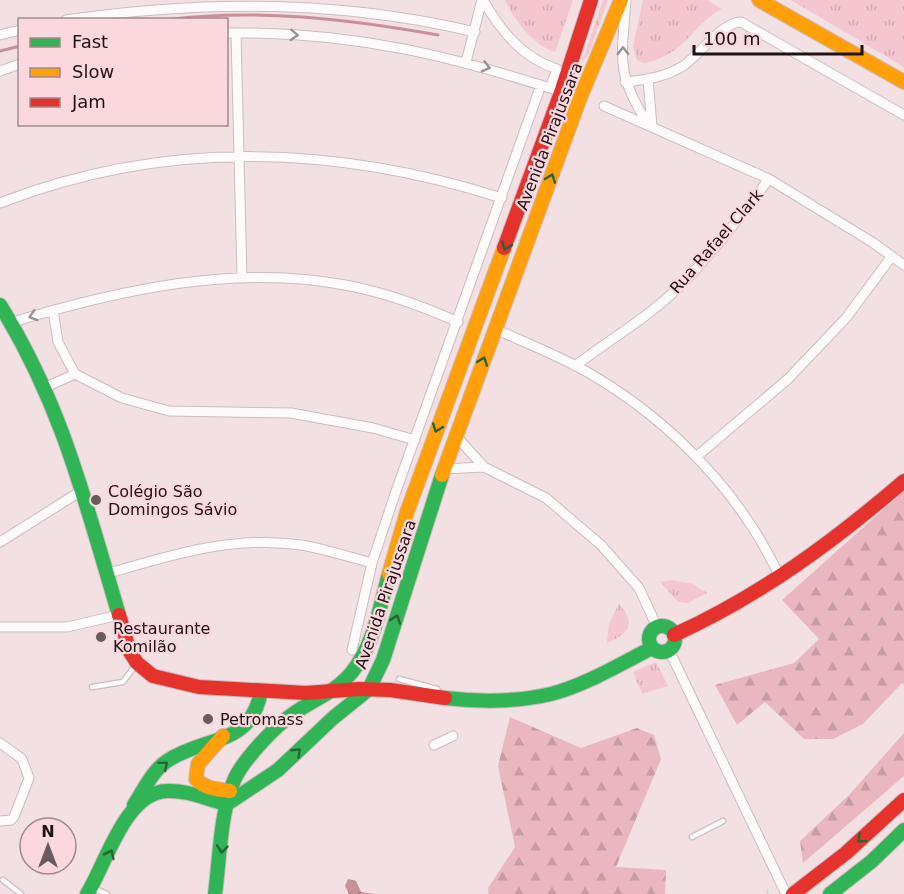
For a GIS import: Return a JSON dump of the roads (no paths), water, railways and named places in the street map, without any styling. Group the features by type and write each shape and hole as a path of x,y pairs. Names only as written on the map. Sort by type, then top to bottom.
{"main road":[{"name":"Avenida Pirajussara","path":"228,797 244,764 269,735 293,714 333,691 352,671 373,630 407,512 551,88 591,0"},
{"name":"Avenida Pirajussara","path":"228,797 278,770 333,718 369,689 405,596 444,469 495,329 580,98 621,0"},
{"path":"759,0 904,82"},
{"path":"0,305 25,340 62,428 130,652 137,663 153,676 173,682 261,691 306,693 395,685"},
{"path":"674,635 735,606 780,577 822,547 904,481"},
{"path":"665,626 674,635 674,645 669,650 660,652 652,648 649,636 657,627 665,626"},
{"path":"376,674 380,685 395,685 440,697 503,701 551,694 601,674 652,648"},
{"path":"90,891 130,812 157,771 166,762 237,731 253,720 261,691"},
{"path":"223,736 201,757 195,773 197,782 205,789 228,797"},
{"path":"130,812 150,795 164,791 228,797"},
{"path":"215,894 228,797"},
{"path":"793,894 846,853 904,800"},
{"path":"830,894 872,861 904,830"}],"street":[{"path":"466,62 482,0"},
{"path":"482,0 502,30 517,46 534,58 557,69 551,88"},
{"path":"626,0 622,42 625,82 650,125"},
{"path":"77,18 132,8 235,1 289,2 342,6 400,15 475,32"},
{"path":"625,82 648,80 682,66 709,45 722,30 738,22 747,24 904,115"},
{"path":"0,35 18,30"},
{"path":"242,278 239,156 231,33 295,34 372,42 466,62 580,98"},
{"path":"0,71 18,65"},
{"path":"648,80 650,125"},
{"name":"Avenida Pirajussara","path":"352,650 372,563 414,440 502,198 551,88"},
{"path":"604,106 769,180 904,265"},
{"path":"0,203 26,193 131,167 190,157 239,156 328,161 425,175 502,198"},
{"name":"Rua Rafael Clark","path":"575,366 648,314 677,289 731,228 769,180"},
{"path":"696,457 788,380 846,318 892,256"},
{"path":"13,322 53,310 152,288 242,278 286,279 345,285 418,305 458,322"},
{"path":"53,310 58,342 75,374 122,398 162,409 291,413 373,428 414,440"},
{"path":"495,329 575,366 620,393 696,457 737,507 769,553 780,577"},
{"path":"46,387 75,374"},
{"path":"456,436 484,467 546,498 577,522 627,573 649,605 657,627"},
{"path":"444,469 484,467"},
{"path":"0,542 81,491"},
{"path":"106,574 203,547 248,543 303,545 372,563"},
{"path":"0,627 67,627 119,615"},
{"path":"669,650 786,894"},
{"path":"434,745 453,736"},
{"path":"0,742 21,759 29,778 15,817 11,820 0,821"}],"lane":[{"path":"92,687 123,682 137,663"},
{"path":"692,837 723,821"},
{"path":"3,880 21,894"},
{"path":"90,891 107,894"}],"water":[{"path":"348,879 356,881 361,892 374,894 349,894 345,886"}],"waterway":[{"path":"188,18 234,15 302,17 370,24 438,35"},
{"path":"0,51 18,46"}],"place":[{"name":"Colégio São Domingos Sávio","path":"96,500"},
{"name":"Restaurante Komilão","path":"101,637"},
{"name":"Petromass","path":"208,719"}]}
